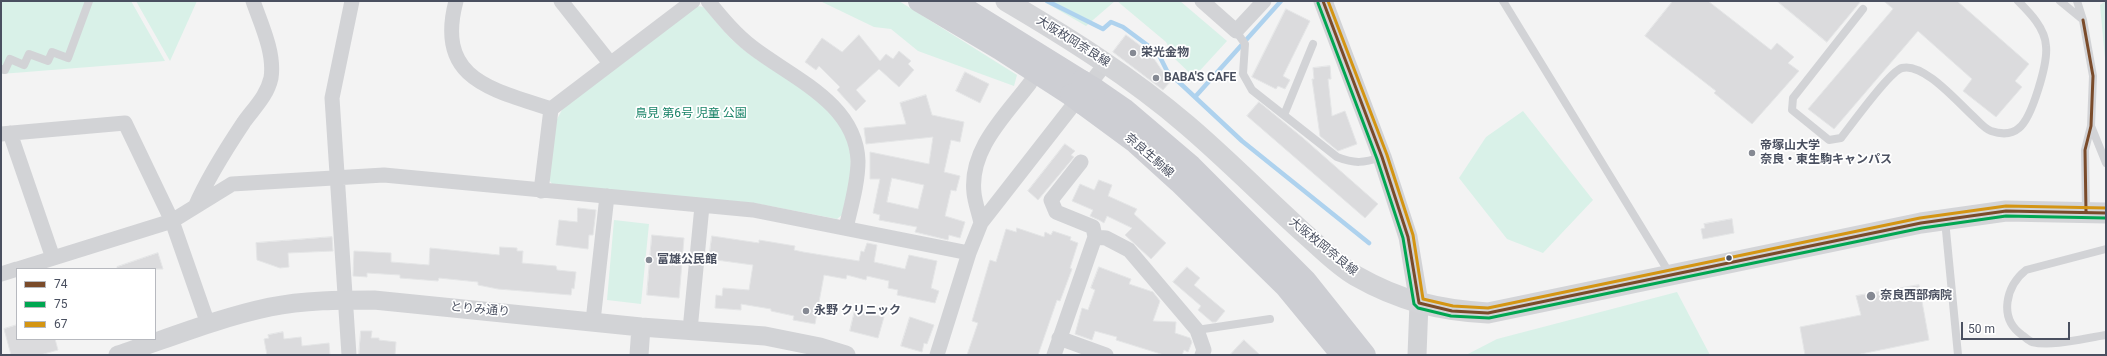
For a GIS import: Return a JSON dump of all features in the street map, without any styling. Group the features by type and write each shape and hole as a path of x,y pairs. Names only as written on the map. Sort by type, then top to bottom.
{"main road":[{"name":"奈良生駒線","path":"920,1 1000,49 1083,92 1124,110 1196,172 1306,280 1365,355"},
{"name":"奈良生駒線","path":"953,1 1083,92 1179,182 1286,287 1342,355"},
{"name":"大阪枚岡奈良線","path":"1006,1 1071,39 1106,63 1187,125 1256,190 1335,260 1355,275 1374,285 1419,303 1452,311 1488,313 1670,274 1945,220 2006,211 2096,212"},
{"path":"1286,287 1328,355"}],"street":[{"path":"195,206 223,155 245,121 263,98 271,78 270,53 253,1"},
{"path":"349,355 336,177 332,98 352,1"},
{"path":"456,1 452,15 452,45 461,64 477,81 494,90 551,109"},
{"path":"561,1 610,63"},
{"path":"541,191 551,109 693,1"},
{"path":"708,1 727,24 752,47 817,92 840,113 854,137 858,161 846,228"},
{"path":"1202,1 1236,31 1264,1"},
{"path":"1323,1 1382,157 1408,237 1419,303 1417,355"},
{"path":"936,355 969,253 981,223 1106,63"},
{"path":"981,223 974,192 976,162 986,142 1030,83"},
{"path":"53,258 5,133 126,123 172,221 208,324"},
{"path":"1054,355 1094,237 1093,227 1056,212 1051,200 1081,162"},
{"path":"21,268 172,221 232,184 384,175 753,210 969,253"},
{"path":"594,321 607,196"},
{"path":"690,330 702,206"},
{"path":"1094,237 1106,238 1129,250 1197,330 1204,350 1202,355"},
{"path":"1,274 16,270"},
{"name":"とりみ通り","path":"119,355 208,324 271,307 345,300 374,300 594,321 641,327 765,336 820,347 846,355"},
{"path":"639,355 641,327"},
{"path":"1059,338 1106,355"}],"lane":[{"path":"1,69 5,70 10,59 24,65 29,54 48,61 52,52 68,58 89,1"},
{"path":"1503,1 1670,274"},
{"path":"1863,9 1793,98 1792,110 1829,140 1841,138 1889,78 1901,68 1915,67 1932,78 1989,131 2004,134 2019,129 2028,117 2044,63 2046,46 2040,25 2018,1"},
{"path":"2060,1 2083,20"},
{"path":"2077,1 2083,20 2093,76 2091,126 2085,150 2096,212"},
{"path":"1236,31 1245,44 1243,74 1252,90 1337,157 1351,162 1382,157"},
{"path":"1284,115 1313,44"},
{"path":"2091,126 2106,163"},
{"path":"1945,220 1958,355"},
{"path":"2106,249 2026,270 2018,277 2008,294 2006,309 2013,329 2031,342 2054,342 2106,335"},
{"path":"1197,330 1270,319"}],"green space":[{"path":"1,1 131,1 165,61 1,74"},
{"path":"136,1 197,1 170,61"},
{"path":"820,1 899,1 1017,75 1014,86 918,51 891,29 874,27"},
{"path":"1043,1 1115,1 1086,26"},
{"path":"1117,1 1180,1 1227,41 1194,77 1175,59 1166,42"},
{"path":"2106,1 2106,69 2100,5"},
{"name":"鳥見 第6号 児童 公園","path":"697,6 704,7 724,32 751,56 813,97 827,109 838,122 846,137 849,147 851,166 849,186 842,215 837,219 754,203 553,185 549,180 556,121 563,108"},
{"path":"1523,111 1593,200 1543,253 1507,239 1459,178 1486,137"},
{"path":"614,220 649,224 641,304 607,300"},
{"path":"1677,292 1710,355 1466,355 1497,339"}],"building":[{"path":"1673,1 1708,1 1771,50 1777,43 1794,57 1788,63 1799,71 1752,124 1714,93 1716,91 1645,36"},
{"path":"1777,1 1861,1 1827,42"},
{"path":"1884,1 1957,1 2029,64 2015,81 2022,87 1996,117 1963,91 1972,79 1918,31 1834,129 1808,109 1893,9"},
{"path":"1286,9 1310,21 1283,76 1290,80 1285,89 1278,86 1276,89 1252,77"},
{"path":"859,35 880,61 886,54 893,59 899,51 911,61 908,64 914,70 899,87 879,69 856,90 866,101 856,111 837,90 840,87 819,66 816,70 805,62 822,38 842,52"},
{"path":"1126,35 1150,53 1170,82 1163,90 1113,52"},
{"path":"1330,66 1331,79 1328,79 1332,116 1345,111 1357,144 1338,151 1320,136 1312,79 1314,79 1313,68"},
{"path":"965,72 989,84 980,103 956,91"},
{"path":"926,95 932,115 964,122 960,142 951,140 944,172 960,176 956,191 951,190 945,216 965,222 960,238 949,235 948,240 915,232 917,227 879,220 880,215 873,213 880,179 870,179 870,152 929,164 933,137 866,144 864,128 906,124 900,103","holes":["892,178 924,185 918,209 887,202"]},
{"path":"1259,102 1303,138 1378,204 1365,218 1247,116"},
{"path":"1065,144 1075,151 1071,155 1074,157 1038,200 1028,191"},
{"path":"1099,180 1112,185 1108,196 1137,209 1134,214 1166,243 1151,259 1125,235 1132,228 1107,216 1104,223 1090,216 1093,210 1072,201 1080,184 1094,190"},
{"path":"578,208 596,210 593,235 589,235 588,249 556,245 559,220 577,222"},
{"path":"1732,219 1734,233 1703,239 1701,229 1705,228 1704,224"},
{"path":"1017,228 1044,237 1045,232 1051,235 1053,231 1071,237 1070,240 1078,243 1070,268 1072,269 1060,301 1057,300 1038,355 967,355 978,323 972,321 990,260 996,262 1006,229 1016,232"},
{"path":"652,235 684,238 679,298 647,295"},
{"path":"712,236 759,243 759,240 795,246 794,250 859,261 861,251 864,252 867,243 877,245 874,262 905,269 909,255 937,261 931,288 939,291 935,303 897,295 898,290 888,288 889,281 867,276 866,280 847,275 846,279 824,275 815,324 793,320 794,316 771,311 771,309 741,304 741,310 715,308 716,295 722,296 723,288 749,290 753,265 709,259"},
{"path":"332,237 333,251 288,253 289,267 280,268 257,260 256,243"},
{"path":"500,247 517,248 517,251 523,251 522,263 556,266 557,270 576,272 574,289 572,288 571,295 498,289 478,285 478,282 439,278 438,281 400,278 400,275 367,273 367,277 353,276 354,251 391,253 391,262 429,265 430,248 499,255"},
{"path":"158,253 163,269 117,268"},
{"path":"1099,267 1131,279 1129,284 1153,292 1160,301 1153,321 1176,322 1175,333 1190,338 1192,342 1188,352 1184,350 1182,355 1164,355 1116,340 1117,337 1095,331 1092,340 1075,334 1082,308 1088,310 1095,290 1091,288"},
{"path":"1187,267 1200,278 1194,285 1225,311 1216,322 1212,322 1198,310 1201,306 1173,282"},
{"path":"1919,285 1929,340 1856,355 1805,355 1800,327 1861,315 1856,296"},
{"path":"855,310 884,317 878,338 850,331"},
{"path":"910,317 934,325 927,344 924,343 922,352 901,346"},
{"path":"16,325 16,340 55,340 58,350 40,355 11,355 4,329"},
{"path":"361,331 372,331 371,338 379,338 379,340 396,342 395,355 359,355"},
{"path":"283,332 284,339 301,337 302,346 329,343 330,355 267,355 264,339 269,338 268,335"},
{"path":"1244,340 1260,355 1230,355"}],"waterway":[{"path":"1047,1 1103,29 1111,22 1123,27 1158,53 1167,71 1242,141 1369,243"},
{"path":"1195,97 1281,1"}],"transit line":[{"name":"74","path":"1323,1 1382,157 1408,237 1419,303 1452,311 1488,313 1921,223 2006,211 2106,213"},
{"name":"67","path":"1328,1 1387,155 1413,235 1423,299 1453,306 1488,308 1920,218 2006,206 2106,208"},
{"name":"75","path":"1318,3 1377,159 1403,238 1414,304 1418,308 1451,316 1489,318 1922,228 2006,216 2106,218"},
{"name":"74","path":"2083,20 2093,76 2091,126 2085,150 2086,212"}],"place":[{"name":"栄光金物","path":"1133,53"},
{"name":"BABA'S CAFE","path":"1156,78"},
{"name":"帝塚山大学 奈良・東生駒キャンパス","path":"1752,153"},
{"name":"富雄公民館","path":"649,260"},
{"name":"奈良西部病院","path":"1871,296"},
{"name":"永野 クリニック","path":"806,311"}]}
